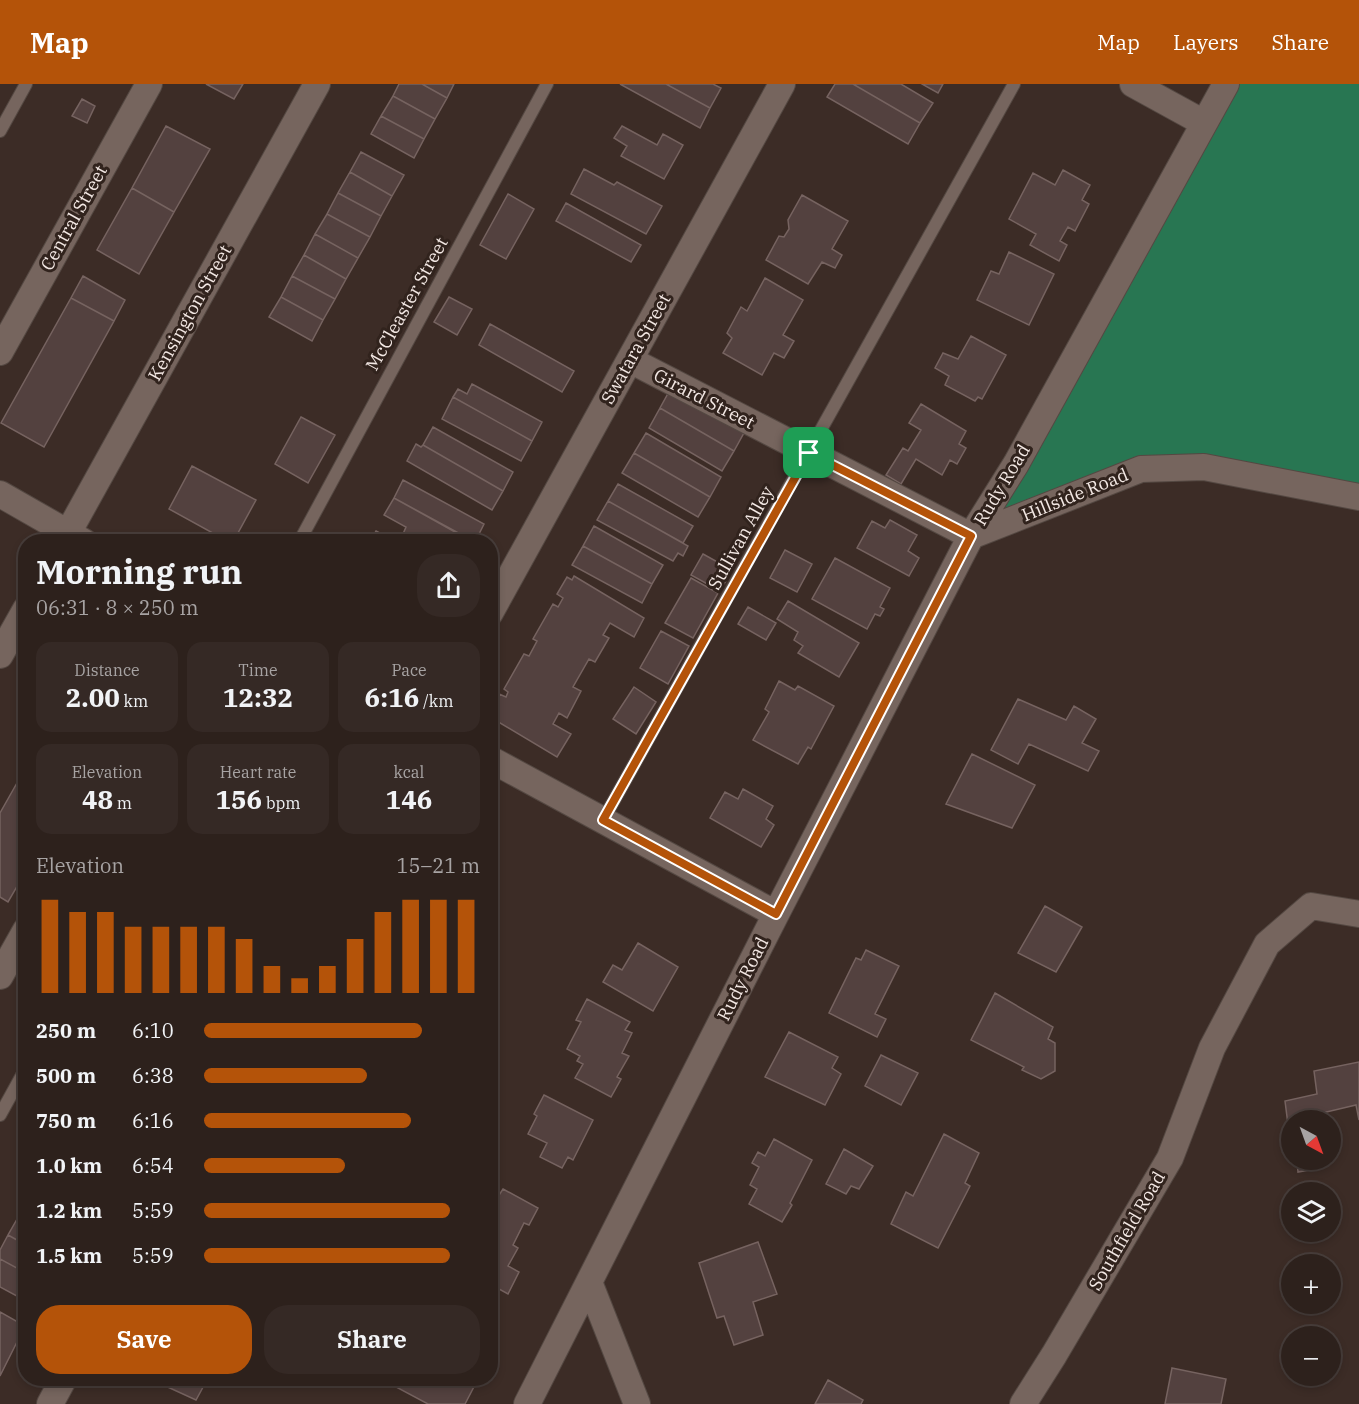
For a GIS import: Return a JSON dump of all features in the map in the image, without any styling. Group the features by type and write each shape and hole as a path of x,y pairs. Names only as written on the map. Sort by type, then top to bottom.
{"street":[{"name":"Central Street","path":"0,352 149,84"},
{"name":"Kensington Street","path":"74,534 317,84"},
{"name":"Swatara Street","path":"498,599 782,84"},
{"path":"1133,84 1204,123"},
{"name":"Rudy Road","path":"527,1404 971,536 1016,464 1226,84"},
{"name":"Girard Street","path":"630,360 971,536"},
{"name":"Hillside Road","path":"971,536 1140,469 1204,467 1359,496"},
{"path":"0,494 65,534"},
{"path":"0,655 18,623"},
{"path":"498,763 776,914"},
{"name":"Southfield Road","path":"1023,1404 1170,1158 1212,1048 1267,944 1311,906 1359,914"},
{"path":"0,976 18,944"},
{"path":"589,1282 637,1404"},
{"path":"50,1404 60,1386"}],"lane":[{"path":"0,131 26,84"},
{"name":"McCleaster Street","path":"303,534 547,84"},
{"name":"Sullivan Alley","path":"603,820 1014,84"},
{"path":"0,1115 18,1082"}],"green space":[{"path":"1227,84 1359,84 1359,488 1141,469 971,536"}],"building":[{"path":"206,84 243,84 234,99"},
{"path":"399,84 422,84 447,98 435,119 393,96"},
{"path":"422,84 454,84 447,98"},
{"path":"620,84 666,84 710,108 700,128"},
{"path":"666,84 713,84 721,88 710,108"},
{"path":"835,84 853,84 920,123 908,144 827,97"},
{"path":"853,84 901,84 933,103 920,123"},
{"path":"922,84 943,84 938,93"},
{"path":"393,96 435,119 424,139 381,116"},
{"path":"82,99 95,106 87,123 72,116"},
{"path":"381,116 424,139 414,158 371,134"},
{"path":"166,126 210,149 174,212 132,188"},
{"path":"622,126 657,145 663,134 683,145 664,179 621,156 627,146 614,138"},
{"path":"361,152 404,175 392,196 350,172"},
{"path":"584,169 614,185 617,182 662,206 646,234 571,194"},
{"path":"1063,170 1090,185 1082,200 1089,204 1075,231 1068,227 1060,241 1067,245 1059,261 1030,245 1036,234 1009,219 1033,173 1055,185"},
{"path":"350,172 392,196 381,216 338,193"},
{"path":"132,188 174,212 139,274 97,250"},
{"path":"338,193 381,216 370,237 327,214"},
{"path":"508,194 534,209 506,259 480,245"},
{"path":"802,195 848,221 832,249 842,255 835,268 822,262 808,284 766,260 779,236 784,237 789,229 788,220"},
{"path":"566,203 641,245 631,262 556,221"},
{"path":"327,214 370,237 358,258 315,234"},
{"path":"315,234 358,258 346,279 304,255"},
{"path":"1009,252 1054,274 1029,325 977,300 991,271 999,274"},
{"path":"304,255 346,279 335,299 292,276"},
{"path":"83,276 125,300 114,321 71,298"},
{"path":"292,276 335,299 323,320 281,297"},
{"path":"765,278 803,300 783,335 794,341 784,358 774,353 762,375 723,353 732,338 727,333 741,307 747,311"},
{"path":"281,297 323,320 312,341 269,317"},
{"path":"449,297 472,309 457,335 434,322"},
{"path":"71,298 114,321 44,447 1,423"},
{"path":"490,324 574,371 562,392 479,345"},
{"path":"971,336 1006,355 982,399 978,397 975,401 945,385 949,376 935,368 943,353 958,359"},
{"path":"472,384 542,422 532,441 453,397 458,389 467,394"},
{"path":"671,388 745,431 734,451 660,408"},
{"path":"453,397 532,441 521,461 442,419"},
{"path":"921,404 966,431 959,444 966,448 957,464 950,460 942,475 916,459 901,484 886,475 903,448 908,451 921,430 909,423"},
{"path":"660,408 734,451 722,471 649,428"},
{"path":"301,417 335,435 308,483 275,464"},
{"path":"433,427 513,472 503,491 423,445"},
{"path":"646,433 721,477 710,497 634,453"},
{"path":"416,444 421,447 423,445 503,491 492,510 407,461"},
{"path":"634,453 710,497 698,517 622,473"},
{"path":"192,466 256,500 237,534 214,534 169,509"},
{"path":"403,480 484,524 479,534 460,534 394,498"},
{"path":"618,484 693,526 683,543 608,501"},
{"path":"394,498 459,534 403,534 406,527 384,515"},
{"path":"608,501 688,546 683,556 678,553 673,561 597,520"},
{"path":"890,520 917,535 908,551 919,558 909,576 857,548 872,521 885,528"},
{"path":"594,526 663,565 652,584 583,546"},
{"path":"583,546 652,584 642,603 572,565"},
{"path":"785,550 812,564 797,592 770,578"},
{"path":"703,554 732,570 720,591 691,575"},
{"path":"835,558 890,588 880,607 884,609 880,616 875,614 867,629 812,599"},
{"path":"574,576 644,618 634,637 610,623 603,635 609,638 595,662 589,659 573,687 581,691 567,718 559,713 553,724 571,734 557,757 498,722 498,696 506,697 508,692 504,689 524,654 529,656 537,641 533,639 553,604 558,607 563,598 557,594 567,577 572,580"},
{"path":"691,578 718,593 693,638 665,623"},
{"path":"788,601 859,643 839,677 798,653 803,646 794,640 798,632 777,619"},
{"path":"748,607 776,623 766,640 738,624"},
{"path":"661,631 689,646 668,684 640,668"},
{"path":"779,681 795,690 798,686 834,706 811,749 808,747 798,764 753,740 769,712 765,709"},
{"path":"634,687 656,702 636,734 613,719"},
{"path":"1018,699 1066,720 1074,706 1096,719 1082,743 1099,751 1088,771 1029,744 1018,764 991,750"},
{"path":"972,754 1035,785 1012,828 946,804"},
{"path":"18,781 18,885 8,902 0,897 0,813"},
{"path":"743,789 773,806 766,819 774,825 761,847 710,818 725,792 738,799"},
{"path":"1045,906 1082,927 1056,972 1018,953"},
{"path":"638,943 678,967 653,1011 603,982 613,965 622,970"},
{"path":"866,950 899,966 875,1014 886,1019 877,1037 829,1013 856,958 861,960"},
{"path":"995,993 1053,1027 1048,1039 1055,1043 1055,1071 1041,1079 1022,1070 1024,1067 971,1040"},
{"path":"587,999 630,1022 625,1030 632,1033 622,1053 629,1056 617,1077 621,1079 611,1097 575,1078 583,1064 577,1061 580,1056 567,1049 581,1022 576,1020"},
{"path":"789,1032 838,1057 832,1068 841,1074 825,1105 765,1077"},
{"path":"881,1055 918,1073 901,1105 865,1086"},
{"path":"1359,1062 1359,1120 1356,1105 1335,1110 1286,1110 1285,1101 1317,1094 1314,1071"},
{"path":"544,1095 593,1120 573,1160 568,1157 562,1168 540,1157 547,1143 528,1134 537,1116 534,1114"},
{"path":"944,1134 979,1153 965,1183 970,1186 938,1248 891,1224 906,1192 913,1196"},
{"path":"774,1139 812,1160 782,1222 749,1204 757,1189 750,1185 759,1167 752,1163 758,1152 765,1156"},
{"path":"844,1149 873,1166 859,1189 851,1186 846,1194 826,1184"},
{"path":"503,1189 538,1208 529,1225 524,1223 513,1245 518,1248 508,1266 519,1272 508,1294 498,1288 498,1197"},
{"path":"18,1218 18,1241 8,1235"},
{"path":"8,1235 18,1241 18,1269 0,1259 0,1250"},
{"path":"758,1242 777,1294 753,1302 763,1335 734,1345 724,1316 717,1318 699,1263"},
{"path":"0,1259 18,1269 18,1297 0,1287"},
{"path":"0,1312 18,1322 18,1340 0,1376"},
{"path":"1172,1368 1226,1379 1221,1404 1165,1404"},
{"path":"828,1380 863,1400 861,1404 815,1404"},
{"path":"165,1386 204,1386 196,1400"},
{"path":"474,1386 465,1404 428,1404 396,1387"}],"route":[{"path":"809,453 971,536 776,914 603,820 809,453"}]}
